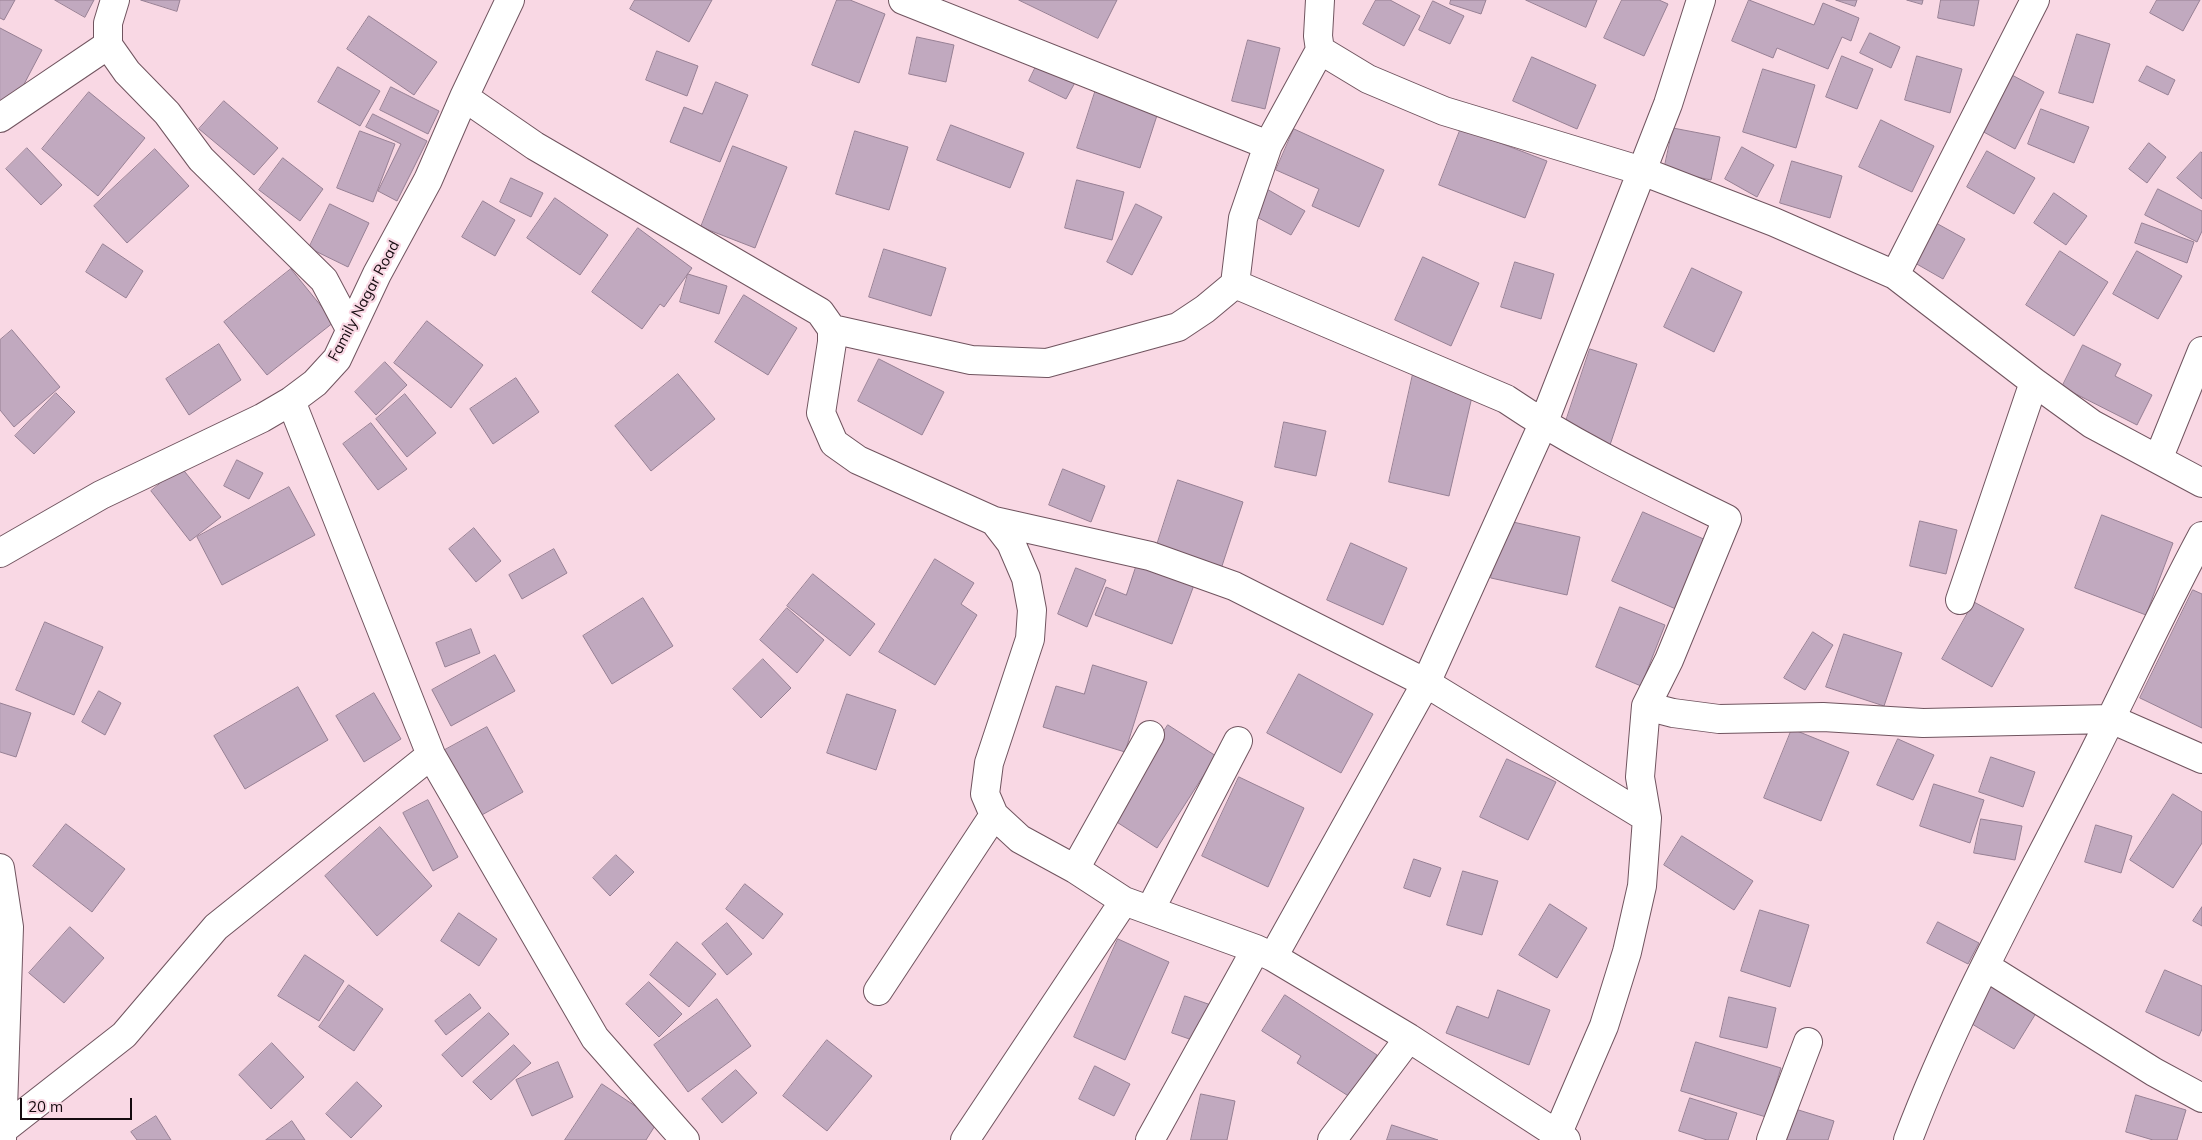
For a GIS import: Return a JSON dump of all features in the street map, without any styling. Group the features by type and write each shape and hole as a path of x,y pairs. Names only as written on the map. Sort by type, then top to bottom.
{"street":[{"path":"115,0 108,23 108,45 127,72 167,113 201,159 324,280 350,329"},
{"name":"Family Nagar Road","path":"0,553 102,495 262,418 315,383 336,359 377,274 428,180 464,97 510,0"},
{"path":"903,0 1268,145"},
{"path":"832,329 971,360 1047,363 1178,327 1205,309 1235,284 1243,218 1268,145 1320,50 1318,36 1320,0"},
{"path":"1150,1140 1426,683 1543,424 1668,104 1701,0"},
{"path":"1895,275 2035,0"},
{"path":"0,118 108,45"},
{"path":"1320,50 1368,79 1444,111 1642,171 1774,222 1895,275 2092,424 2159,457 2202,483"},
{"path":"464,97 535,146 820,312 832,329 832,342 821,413 834,442 858,460 994,521 1150,556 1234,586 1426,683 1647,818"},
{"path":"994,521 1011,543 1026,578 1032,610 1030,639 989,763 985,794 994,815 1020,839 1075,869 1124,901 1264,953 1409,1038 1561,1138 1604,1026 1627,952 1642,886 1647,818 1640,777 1646,706 1688,616 1727,519 1630,471 1543,424 1506,399 1235,284"},
{"path":"2159,457 2202,351"},
{"path":"1960,600 2034,382"},
{"path":"291,400 431,755 595,1038 685,1140"},
{"path":"1908,1140 1928,1087 1985,966 2111,719 2169,596 2202,536"},
{"path":"1646,706 1673,713 1719,720 1823,716 1923,724 2111,719 2202,758"},
{"path":"1075,869 1150,735"},
{"path":"1150,910 1238,741"},
{"path":"1,1134 124,1035 216,927 431,755"},
{"path":"878,991 994,815"},
{"path":"0,868 9,928 1,1134"},
{"path":"965,1140 1124,901"},
{"path":"1985,966 2154,1072 2202,1098"},
{"path":"1332,1140 1409,1038"},
{"path":"1771,1140 1808,1042"}],"building":[{"path":"0,0 15,0 4,20 0,18"},
{"path":"55,0 94,0 85,17"},
{"path":"141,0 180,0 177,11"},
{"path":"635,0 712,0 689,42 630,9"},
{"path":"837,0 850,0 885,14 859,83 812,65"},
{"path":"1019,0 1117,0 1098,38"},
{"path":"1376,0 1390,0 1420,16 1404,46 1363,24"},
{"path":"1451,0 1486,0 1481,14 1450,4"},
{"path":"1526,0 1597,0 1586,27"},
{"path":"1622,0 1659,0 1668,4 1644,56 1604,38"},
{"path":"1749,0 1814,25 1823,3 1859,18 1851,41 1842,37 1828,69 1777,48 1773,58 1732,41"},
{"path":"1836,0 1857,0 1855,6"},
{"path":"1907,0 1923,0 1922,4"},
{"path":"1941,0 1979,0 1974,26 1938,18"},
{"path":"2157,0 2200,0 2183,31 2150,13"},
{"path":"1433,1 1464,16 1450,44 1419,30"},
{"path":"369,16 437,62 414,95 347,49"},
{"path":"0,28 42,50 11,109 0,103"},
{"path":"1870,33 1900,47 1891,68 1860,53"},
{"path":"2077,34 2110,44 2093,103 2059,93"},
{"path":"917,37 954,45 946,82 909,74"},
{"path":"1248,40 1280,48 1265,109 1232,101"},
{"path":"657,51 698,66 687,96 646,80"},
{"path":"1842,56 1873,69 1857,109 1826,97"},
{"path":"1917,56 1962,69 1950,113 1905,100"},
{"path":"1532,57 1596,85 1577,129 1513,101"},
{"path":"1040,58 1078,77 1066,99 1029,81"},
{"path":"2147,66 2175,80 2168,95 2139,81"},
{"path":"338,67 380,91 360,126 318,102"},
{"path":"1763,69 1815,85 1796,148 1743,132"},
{"path":"2010,74 2044,92 2015,149 1980,130"},
{"path":"716,82 748,95 720,162 670,142 684,107 702,114"},
{"path":"1098,83 1161,103 1140,168 1077,148"},
{"path":"391,87 439,111 428,134 380,110"},
{"path":"89,92 145,138 98,196 42,149"},
{"path":"224,101 278,148 254,175 199,129"},
{"path":"2041,109 2089,127 2074,163 2028,144"},
{"path":"373,114 427,141 397,201 378,191 401,144 366,127"},
{"path":"1881,120 1934,146 1912,192 1859,167"},
{"path":"951,125 1024,153 1010,188 937,160"},
{"path":"1461,128 1547,161 1525,218 1439,185"},
{"path":"1673,128 1720,137 1711,180 1664,170"},
{"path":"1294,129 1384,170 1359,227 1312,206 1319,189 1276,170"},
{"path":"360,131 395,144 373,202 337,188"},
{"path":"855,131 908,147 889,210 836,194"},
{"path":"2149,143 2166,157 2147,183 2129,169"},
{"path":"733,146 787,167 755,248 701,227"},
{"path":"1742,147 1774,165 1757,197 1725,179"},
{"path":"27,148 62,185 41,205 6,169"},
{"path":"155,149 189,186 127,243 94,206"},
{"path":"1987,151 2035,178 2014,214 1967,187"},
{"path":"2202,153 2202,199 2177,178"},
{"path":"283,158 323,189 300,221 259,190"},
{"path":"1792,161 1842,176 1830,218 1780,203"},
{"path":"511,178 543,193 531,217 500,202"},
{"path":"1077,180 1124,192 1112,240 1065,228"},
{"path":"1265,188 1305,211 1291,235 1251,214"},
{"path":"2158,189 2202,211 2202,231 2197,242 2145,215"},
{"path":"2054,193 2087,216 2066,245 2034,223"},
{"path":"555,198 608,235 580,275 527,238"},
{"path":"483,201 515,220 495,256 462,237"},
{"path":"330,204 369,223 348,267 309,248"},
{"path":"1136,204 1162,217 1132,275 1107,262"},
{"path":"1936,223 1965,239 1943,279 1915,263"},
{"path":"2142,223 2194,242 2187,263 2135,243"},
{"path":"638,228 692,268 664,307 660,304 642,329 592,292"},
{"path":"103,244 143,271 126,298 86,272"},
{"path":"884,249 946,268 931,316 869,297"},
{"path":"2060,251 2108,282 2074,336 2026,305"},
{"path":"2137,251 2182,276 2158,319 2113,294"},
{"path":"1423,257 1479,283 1451,346 1395,320"},
{"path":"1515,262 1554,274 1541,319 1501,307"},
{"path":"1692,268 1742,292 1714,352 1664,327"},
{"path":"291,269 334,322 267,375 224,322"},
{"path":"688,274 727,286 719,314 680,302"},
{"path":"744,295 797,328 768,375 715,342"},
{"path":"427,321 483,365 451,408 394,363"},
{"path":"12,330 60,387 14,427 0,410 0,340"},
{"path":"219,344 241,380 189,415 166,379"},
{"path":"2083,345 2121,364 2115,376 2152,395 2137,425 2062,387"},
{"path":"1590,349 1637,364 1610,445 1563,430"},
{"path":"879,359 944,392 922,435 858,401"},
{"path":"385,362 407,385 376,415 355,392"},
{"path":"678,374 715,419 651,471 615,426"},
{"path":"1413,374 1474,388 1449,496 1389,482"},
{"path":"516,378 539,412 493,444 470,409"},
{"path":"56,393 75,412 34,454 15,436"},
{"path":"405,394 436,433 407,457 376,419"},
{"path":"1284,422 1326,431 1316,476 1275,467"},
{"path":"371,423 407,469 378,490 343,444"},
{"path":"237,460 263,473 249,499 224,486"},
{"path":"181,467 221,517 190,541 151,491"},
{"path":"1063,469 1105,486 1091,522 1049,505"},
{"path":"1178,480 1243,502 1221,569 1156,548"},
{"path":"289,487 315,535 222,585 197,537"},
{"path":"1643,512 1708,541 1678,610 1612,581"},
{"path":"2102,515 2173,543 2146,615 2075,588"},
{"path":"1504,520 1580,537 1567,595 1491,578"},
{"path":"1920,521 1957,530 1946,574 1910,566"},
{"path":"474,528 501,561 476,582 449,549"},
{"path":"1351,543 1407,568 1383,625 1327,600"},
{"path":"554,549 567,573 522,599 509,575"},
{"path":"935,559 974,583 961,604 977,615 935,685 879,652"},
{"path":"1137,564 1194,585 1172,644 1095,615 1106,587 1126,595"},
{"path":"1076,568 1106,580 1087,627 1058,614"},
{"path":"813,574 875,624 850,656 787,606"},
{"path":"2193,590 2202,594 2202,728 2140,698"},
{"path":"643,598 673,646 612,684 583,636"},
{"path":"1974,602 2024,629 1992,687 1942,659"},
{"path":"1620,607 1665,625 1641,686 1596,667"},
{"path":"787,608 824,640 797,673 760,640"},
{"path":"45,622 103,647 74,715 16,690"},
{"path":"471,629 480,653 445,667 436,643"},
{"path":"1813,632 1833,645 1805,690 1784,678"},
{"path":"1844,634 1902,653 1884,706 1826,687"},
{"path":"495,655 515,691 451,726 432,690"},
{"path":"763,659 791,688 761,718 733,689"},
{"path":"1093,665 1147,682 1125,752 1043,727 1056,686 1084,694"},
{"path":"1299,674 1373,714 1341,773 1267,733"},
{"path":"298,687 328,740 245,789 214,736"},
{"path":"99,691 121,703 105,735 82,722"},
{"path":"374,693 401,739 364,762 336,716"},
{"path":"847,694 896,710 876,770 827,753"},
{"path":"0,703 31,713 16,757 0,752"},
{"path":"1168,725 1216,756 1157,848 1109,817"},
{"path":"487,727 523,792 480,816 443,751"},
{"path":"1792,729 1849,752 1821,821 1764,798"},
{"path":"1898,739 1934,755 1913,800 1877,785"},
{"path":"1991,757 2035,772 2023,807 1979,792"},
{"path":"1507,759 1556,782 1528,840 1480,817"},
{"path":"1239,777 1304,808 1268,887 1202,856"},
{"path":"1934,784 1984,800 1970,843 1920,826"},
{"path":"2173,794 2202,812 2202,843 2173,888 2130,860"},
{"path":"428,800 458,857 433,871 403,813"},
{"path":"1981,819 2022,826 2015,860 1974,853"},
{"path":"66,824 125,869 92,912 33,866"},
{"path":"2096,825 2132,836 2121,873 2085,862"},
{"path":"380,827 432,886 377,936 325,876"},
{"path":"1682,836 1753,881 1734,910 1664,865"},
{"path":"616,855 634,872 610,896 593,878"},
{"path":"1414,859 1441,868 1430,897 1404,888"},
{"path":"1463,871 1498,881 1482,935 1447,925"},
{"path":"745,884 783,914 763,939 726,909"},
{"path":"1550,904 1587,928 1557,978 1519,955"},
{"path":"2202,907 2202,926 2193,921"},
{"path":"1760,910 1809,925 1790,987 1741,971"},
{"path":"459,913 497,939 479,966 441,941"},
{"path":"1938,922 1979,943 1968,964 1927,943"},
{"path":"727,923 752,954 727,975 702,944"},
{"path":"70,927 104,958 64,1003 29,973"},
{"path":"1118,939 1169,962 1125,1060 1074,1037"},
{"path":"677,942 716,974 689,1007 650,975"},
{"path":"305,955 344,981 319,1021 278,996"},
{"path":"2165,970 2202,986 2202,1029 2199,1036 2146,1012"},
{"path":"1991,981 2038,1010 2014,1049 1967,1021"},
{"path":"649,982 682,1014 659,1037 626,1004"},
{"path":"349,985 383,1009 354,1051 319,1027"},
{"path":"1498,990 1550,1010 1529,1065 1446,1033 1457,1006 1488,1018"},
{"path":"470,994 481,1008 446,1035 435,1021"},
{"path":"1285,995 1377,1055 1350,1097 1297,1063 1301,1056 1262,1031"},
{"path":"1185,996 1211,1005 1198,1042 1172,1033"},
{"path":"1729,997 1776,1008 1767,1048 1720,1037"},
{"path":"717,999 751,1046 688,1092 654,1045"},
{"path":"489,1013 509,1034 462,1077 442,1055"},
{"path":"827,1040 872,1076 827,1131 783,1096"},
{"path":"1696,1042 1781,1068 1766,1117 1681,1091"},
{"path":"272,1043 304,1077 271,1109 239,1075"},
{"path":"514,1045 531,1063 491,1100 473,1082"},
{"path":"558,1062 573,1097 532,1116 516,1080"},
{"path":"1095,1066 1130,1084 1114,1116 1079,1099"},
{"path":"736,1070 757,1093 722,1123 702,1099"},
{"path":"357,1082 382,1106 351,1138 326,1114"},
{"path":"602,1084 658,1121 646,1140 565,1140"},
{"path":"1201,1094 1235,1101 1227,1140 1191,1140"},
{"path":"2136,1095 2186,1110 2177,1140 2153,1140 2126,1132"},
{"path":"1690,1098 1737,1113 1728,1140 1707,1140 1679,1131"},
{"path":"1792,1108 1834,1121 1828,1140 1782,1140"},
{"path":"156,1116 171,1140 137,1140 131,1132"},
{"path":"292,1121 305,1140 266,1140"},
{"path":"1392,1125 1438,1140 1387,1140"}]}
